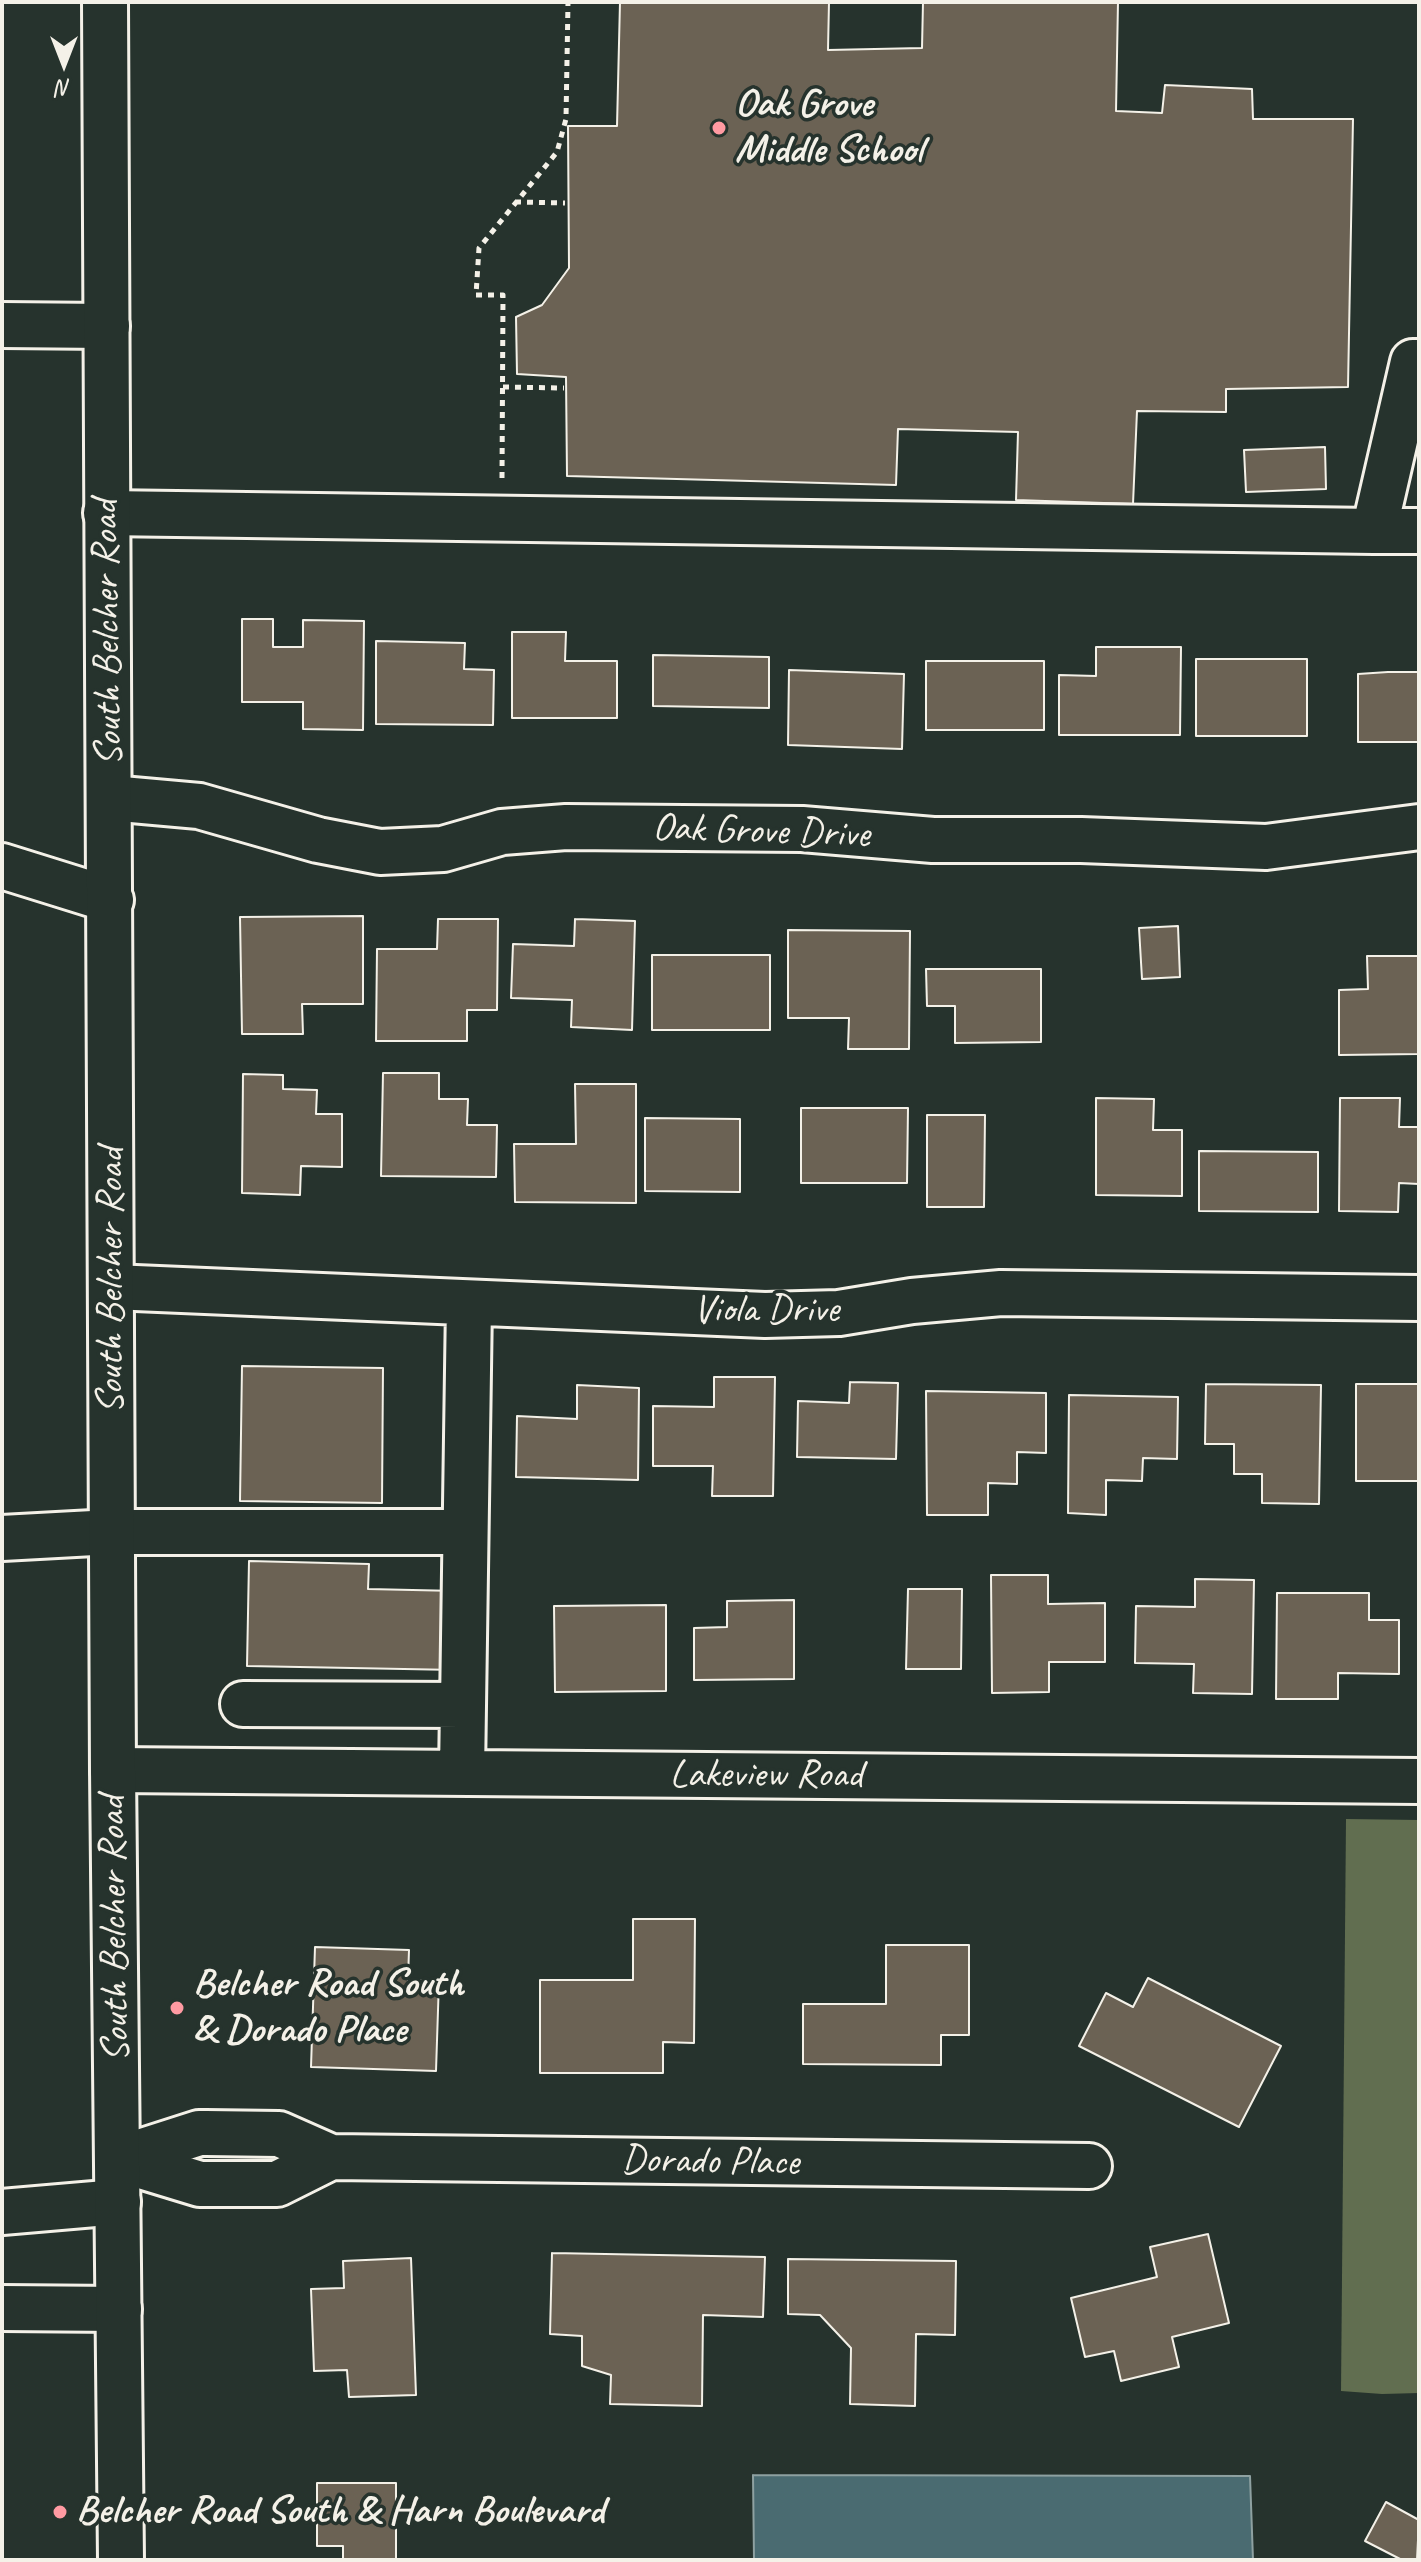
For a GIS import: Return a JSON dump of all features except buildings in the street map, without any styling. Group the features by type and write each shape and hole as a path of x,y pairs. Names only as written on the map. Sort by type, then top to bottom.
{"street":[{"name":"South Belcher Road","path":"105,2 113,1770 121,2560"},
{"path":"2,325 107,326"},
{"path":"1374,531 1413,362 1419,362"},
{"path":"106,513 1419,531"},
{"name":"Oak Grove Drive","path":"110,798 199,806 318,840 380,852 443,849 502,832 566,827 802,829 933,840 1081,840 1266,847 1419,827"},
{"path":"2,866 111,900"},
{"name":"Viola Drive","path":"112,1287 765,1315 839,1313 912,1301 1001,1293 1419,1298"},
{"path":"462,1773 469,1303"},
{"path":"2,1538 112,1532 465,1532"},
{"path":"243,1704 463,1705"},
{"path":"290,1772 292,1704"},
{"name":"Lakeview Road","path":"113,1770 1419,1781"},
{"name":"Dorado Place","path":"118,2159 199,2133 279,2134 331,2157 1089,2166"},
{"path":"2,2212 118,2202"},
{"path":"2,2308 119,2309"}],"path":[{"path":"502,490 503,295 476,295 479,248 557,152 566,119 568,2"},
{"path":"514,202 565,203"},
{"path":"503,387 564,388"}],"green space":[{"path":"1346,1819 1419,1820 1419,2393 1341,2391"}],"water":[{"path":"753,2475 1250,2476 1253,2560 754,2560"}],"place":[{"name":"Oak Grove Middle School","path":"719,128"},
{"name":"Belcher Road South & Dorado Place","path":"177,2008"},
{"name":"Belcher Road South & Harn Boulevard","path":"60,2512"}]}
